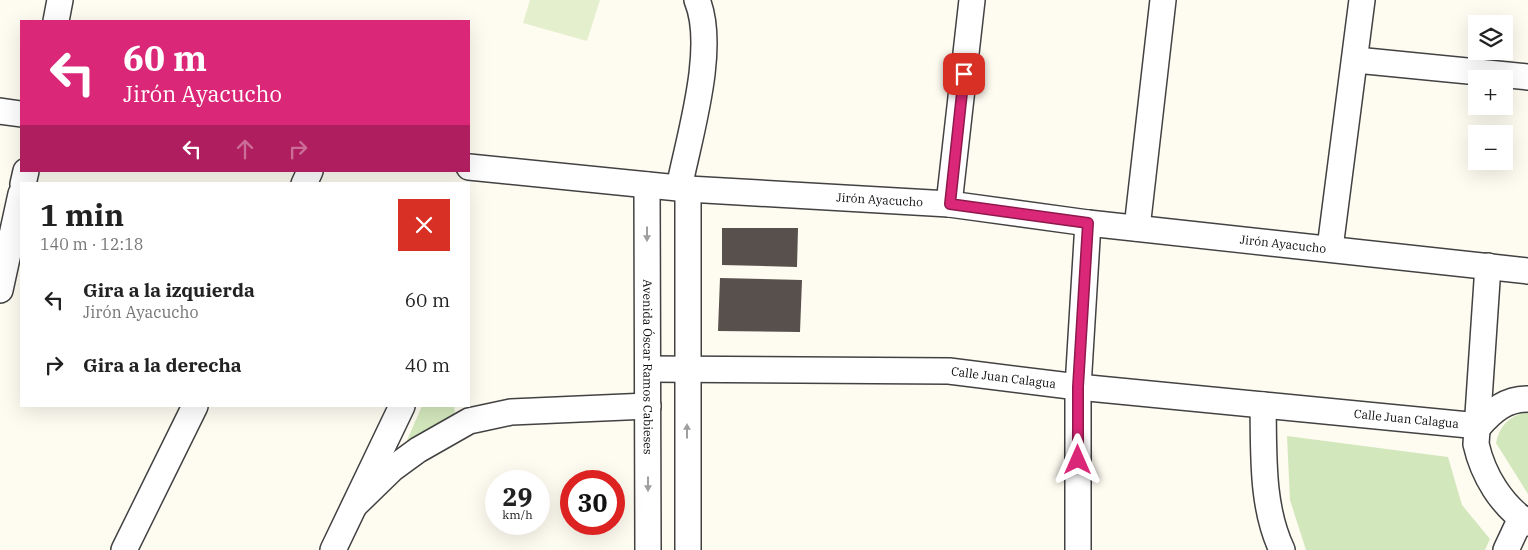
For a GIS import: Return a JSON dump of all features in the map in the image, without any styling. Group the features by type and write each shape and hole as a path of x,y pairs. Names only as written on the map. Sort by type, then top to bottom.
{"street":[{"path":"56,20 60,0"},
{"path":"688,550 684,189 702,74 703,15 697,0"},
{"path":"950,204 972,0"},
{"path":"1137,228 1163,0"},
{"path":"1330,248 1356,60 1362,0"},
{"path":"1356,60 1528,77"},
{"path":"0,111 20,114"},
{"name":"Jirón Ayacucho","path":"470,167 684,189 950,204 1088,223 1528,271"},
{"name":"Avenida Óscar Ramos Cabieses","path":"647,185 648,550"},
{"path":"0,290 20,199"},
{"path":"1078,550 1078,387 1088,223"},
{"path":"1488,266 1479,426 1476,444 1480,462 1502,498 1525,520 1506,550"},
{"name":"Calle Juan Calagua","path":"648,369 949,371 1078,387 1479,426"},
{"path":"1479,426 1493,410 1507,402 1528,399"},
{"path":"1263,405 1265,469 1269,509 1282,550"},
{"path":"355,505 392,469 469,413 648,406"},
{"path":"124,550 195,407"},
{"path":"333,550 402,407"}],"green space":[{"path":"530,0 600,0 587,41 523,23"},
{"path":"422,407 454,407 455,414 405,445"},
{"path":"1528,412 1528,494 1496,443 1497,437 1506,422 1522,413"},
{"path":"1287,436 1448,457 1462,505 1490,539 1485,550 1306,550 1290,500"}],"building":[{"path":"722,228 798,228 797,267 722,265"},
{"path":"720,278 802,280 800,332 718,331"}],"route":[{"path":"964,74 950,204 1088,223 1078,387 1078,460"}]}
